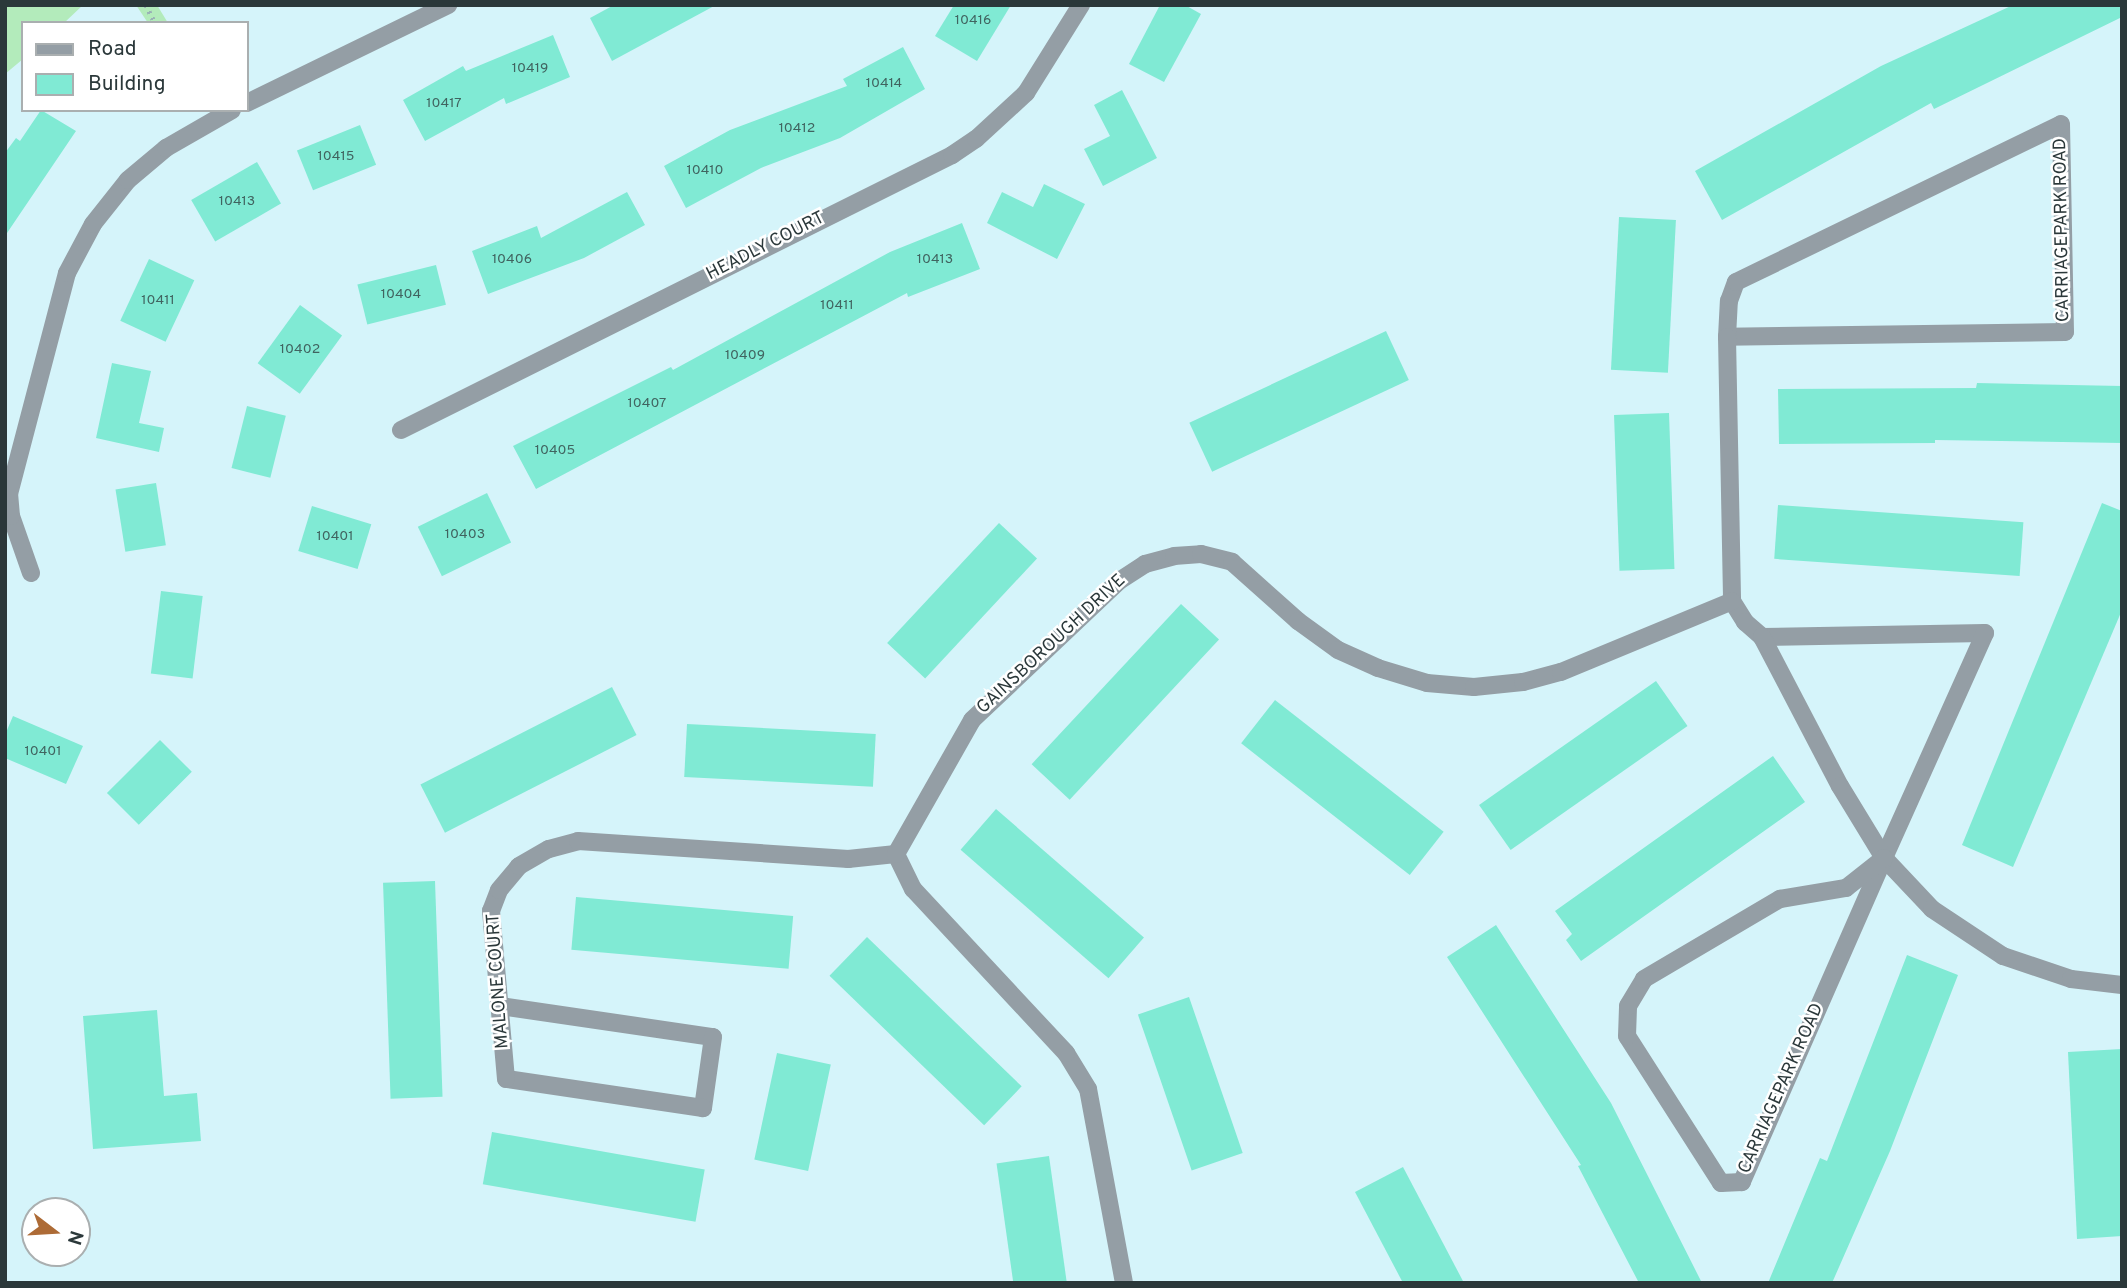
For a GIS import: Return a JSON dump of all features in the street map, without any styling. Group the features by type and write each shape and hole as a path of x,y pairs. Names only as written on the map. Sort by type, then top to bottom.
{"street":[{"path":"248,103 448,5"},
{"name":"HEADLY COURT","path":"401,430 960,150 1026,93 1081,5"},
{"path":"31,572 10,516 9,494 67,273 93,223 128,180 166,148 229,112"},
{"name":"CARRIAGEPARK ROAD","path":"1727,337 2065,332 2061,124 1736,282 1729,301 1727,337 1732,601"},
{"name":"GAINSBOROUGH DRIVE","path":"896,854 972,720 1119,581 1145,564 1201,554 1232,562 1298,621 1338,650 1405,677 1475,687 1523,682 1561,672 1732,601"},
{"path":"1732,601 1745,622 1762,637 1840,786 1884,858 1933,909 2003,956 2071,979 2122,985"},
{"name":"CARRIAGEPARK ROAD","path":"1762,637 1985,633 1742,1182 1721,1183 1627,1036 1628,1006 1644,979 1780,899 1846,888 1884,858"},
{"name":"MALONE COURT","path":"499,1006 713,1037 703,1108 506,1079 499,1006 491,911 499,890 519,866 549,849 579,841 848,859 896,854"},
{"path":"896,854 914,889 1066,1053 1088,1089 1124,1283"}],"path":[{"path":"146,5 154,21"}],"green space":[{"path":"5,5 83,5 66,21 21,21 21,61 5,74"},
{"path":"136,5 157,5 167,21 147,21"}],"building":[{"path":"614,5 716,5 612,61 590,18"},
{"path":"954,5 1011,5 977,61 935,36"},
{"path":"1160,5 1185,5 1201,14 1164,82 1129,64"},
{"path":"2013,5 2122,5 2122,17 1934,109 1931,103 1722,220 1695,171 1881,66"},
{"path":"553,35 570,77 506,104 504,98 425,141 403,100 463,66 466,71"},
{"path":"903,47 925,89 840,138 761,168 686,208 664,166 730,130 847,86 843,79"},
{"path":"1122,90 1157,158 1103,186 1084,149 1110,136 1094,105"},
{"path":"40,112 44,112 76,131 5,236 5,153 16,138 20,141"},
{"path":"360,125 376,165 313,190 297,150"},
{"path":"257,162 281,204 215,242 191,200"},
{"path":"1044,184 1085,204 1057,259 987,223 1002,192 1033,207"},
{"path":"627,192 645,225 584,258 488,294 472,251 537,226 541,238"},
{"path":"1619,217 1676,220 1668,373 1611,370"},
{"path":"962,223 980,269 908,297 907,293 536,489 513,446 671,367 673,370 890,252"},
{"path":"149,259 194,280 166,342 120,321"},
{"path":"436,265 446,305 367,324 357,285"},
{"path":"300,305 342,336 300,394 258,363"},
{"path":"1386,331 1409,380 1212,472 1189,423"},
{"path":"112,363 151,371 139,423 164,428 159,452 96,438"},
{"path":"1977,383 2122,386 2122,443 1935,440 1935,443 1779,444 1778,389 1976,388"},
{"path":"247,406 286,416 270,478 232,468"},
{"path":"1669,413 1674,569 1619,571 1614,415"},
{"path":"156,483 166,545 125,552 116,489"},
{"path":"487,493 511,542 442,576 418,527"},
{"path":"2102,503 2122,511 2122,610 2013,867 1962,845"},
{"path":"1778,505 2023,522 2020,576 1774,559"},
{"path":"312,506 371,524 358,569 298,551"},
{"path":"999,523 1037,558 925,678 887,643"},
{"path":"161,591 203,596 193,678 151,673"},
{"path":"1181,604 1219,639 1070,800 1032,764"},
{"path":"1656,681 1688,726 1511,850 1479,805"},
{"path":"612,687 637,735 445,833 420,785"},
{"path":"1275,700 1444,832 1410,875 1241,743"},
{"path":"13,716 83,746 66,784 5,758 5,735"},
{"path":"687,724 876,734 873,787 684,777"},
{"path":"160,740 192,772 139,825 107,793"},
{"path":"1773,756 1805,802 1581,961 1566,940 1572,934 1555,911"},
{"path":"996,809 1144,938 1108,978 961,850"},
{"path":"435,881 443,1097 391,1099 383,883"},
{"path":"576,897 793,916 789,969 571,950"},
{"path":"1496,925 1611,1103 1702,1283 1639,1283 1578,1166 1581,1165 1447,957"},
{"path":"867,937 1022,1086 984,1125 829,976"},
{"path":"1907,955 1958,975 1890,1151 1832,1283 1768,1283 1820,1158 1827,1161"},
{"path":"1189,997 1243,1153 1192,1171 1138,1015"},
{"path":"157,1010 164,1096 197,1093 201,1141 93,1149 83,1016"},
{"path":"2122,1049 2122,1236 2077,1239 2068,1052"},
{"path":"777,1053 831,1064 808,1171 754,1160"},
{"path":"492,1132 705,1170 696,1222 483,1184"},
{"path":"1049,1156 1067,1283 1013,1283 997,1163"},
{"path":"1403,1167 1464,1283 1403,1283 1355,1192"}]}
